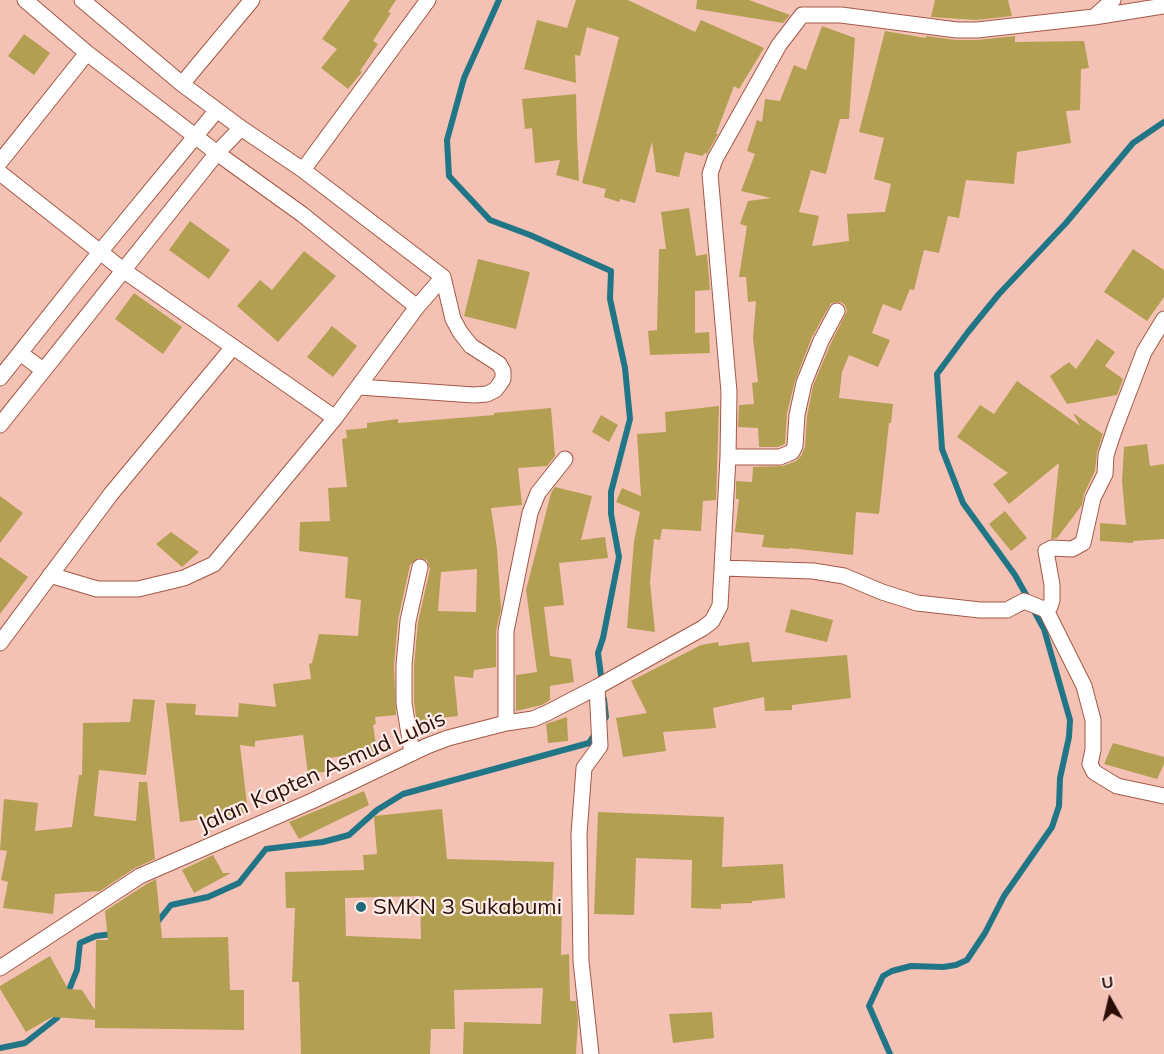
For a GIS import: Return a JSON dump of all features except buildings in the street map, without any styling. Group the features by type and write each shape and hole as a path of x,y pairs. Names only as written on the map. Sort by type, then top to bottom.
{"street":[{"path":"25,0 87,53 195,137 303,214 417,308"},
{"path":"182,84 252,0"},
{"path":"303,170 428,0"},
{"path":"1094,17 1113,0"},
{"path":"89,2 182,84 303,170 443,277 453,319 460,332 471,346 499,364 503,371 500,385 487,394 359,387"},
{"name":"Jalan Kapten Asmud Lubis","path":"0,968 140,876 312,801 448,738 533,718 597,687 704,628 712,621 720,606 729,392 710,174 716,159 801,7 841,15 957,30 977,30 1094,17 1164,6"},
{"path":"0,162 87,53"},
{"path":"0,378 217,110"},
{"path":"0,424 216,153 241,128"},
{"path":"0,173 123,270 335,418"},
{"path":"50,574 97,589 138,590 184,578 214,564 335,418 443,277"},
{"path":"728,457 780,458 792,452 795,446 796,415 804,383 821,341 837,311"},
{"path":"1046,610 1050,607 1052,600 1052,585 1046,551 1052,548 1072,549 1083,543 1092,498 1105,474 1106,455 1115,428 1144,352 1164,319"},
{"path":"0,643 111,495 233,347"},
{"path":"20,353 43,370"},
{"path":"506,723 506,631 530,513 538,493 565,459"},
{"path":"412,753 404,703 404,665 408,621 420,567"},
{"path":"722,568 813,571 844,576 882,592 917,603 980,610 1007,610 1024,601 1046,610 1084,686 1093,720 1093,750 1090,764 1094,772 1117,786 1164,796"},
{"path":"591,1054 580,961 579,834 584,768 600,746 597,687"}],"waterway":[{"path":"499,0 464,78 447,140 449,176 490,220 611,271 610,299 625,368 630,419 611,492 611,514 619,557 598,653 602,683"},
{"path":"1029,600 1015,575 963,503 942,449 937,374 999,294 1066,223 1133,143 1164,122"},
{"path":"890,1054 869,1006 883,976 911,966 943,967 967,960 985,933 1004,896 1052,827 1059,806 1060,778 1069,737 1070,720 1044,629 1033,609"},
{"path":"602,723 606,717 604,699"},
{"path":"155,925 171,905 208,897 239,883 266,849 323,842 349,835 377,810 403,794 589,743 595,734"},
{"path":"67,995 77,970 80,943 96,936 113,934"},
{"path":"0,1048 25,1043 57,1018 61,1010"}],"place":[{"name":"SMKN 3 Sukabumi","path":"361,907"}]}
